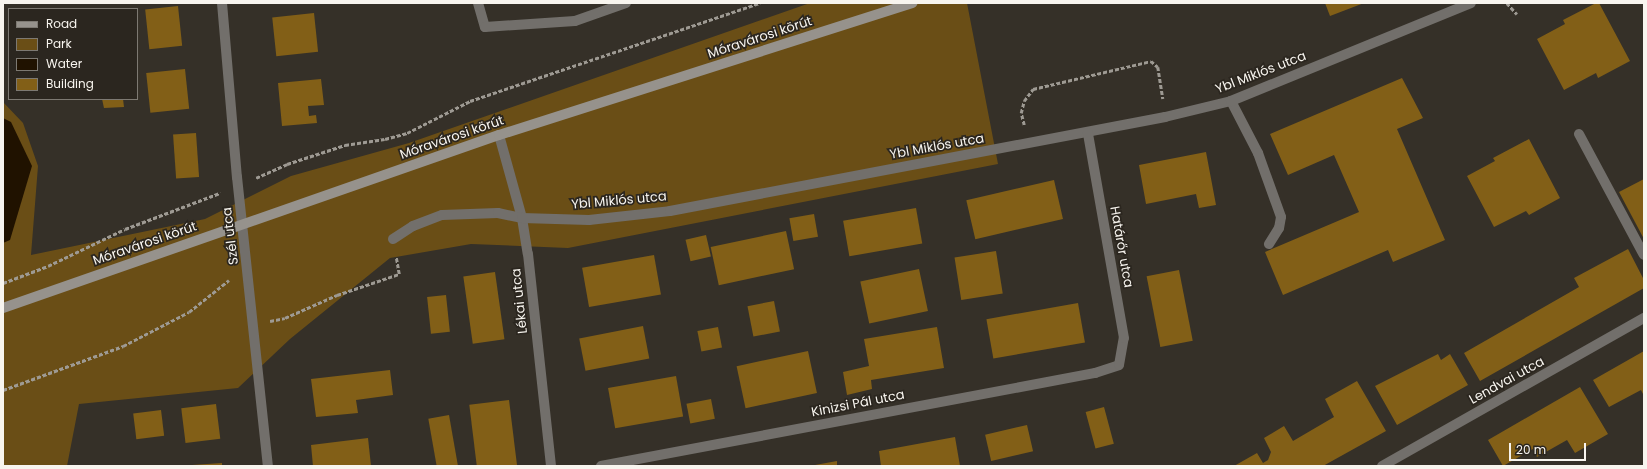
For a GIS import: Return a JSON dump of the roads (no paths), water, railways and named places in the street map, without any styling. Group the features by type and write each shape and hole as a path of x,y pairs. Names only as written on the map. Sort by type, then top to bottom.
{"main road":[{"name":"Móravárosi körút","path":"3,308 499,136 897,5 912,3"}],"street":[{"name":"Szél utca","path":"222,3 238,186 255,324 268,466"},
{"path":"478,3 486,27 575,21 626,3"},
{"name":"Ybl Miklós utca","path":"393,239 413,226 442,215 498,213 522,218 589,220 670,211 866,172 1088,133 1165,117 1231,101 1471,3"},
{"path":"1231,101 1258,153 1281,217 1278,228 1269,244"},
{"name":"Határőr utca","path":"1088,133 1124,338 1119,365"},
{"path":"1579,134 1644,255"},
{"name":"Lékai utca","path":"499,136 522,218 528,254 551,466"},
{"name":"Lendvai utca","path":"1382,466 1644,318"},
{"name":"Kinizsi Pál utca","path":"600,466 1095,373 1119,365"}],"water":[{"path":"3,118 11,122 32,166 10,240 3,243"}]}
